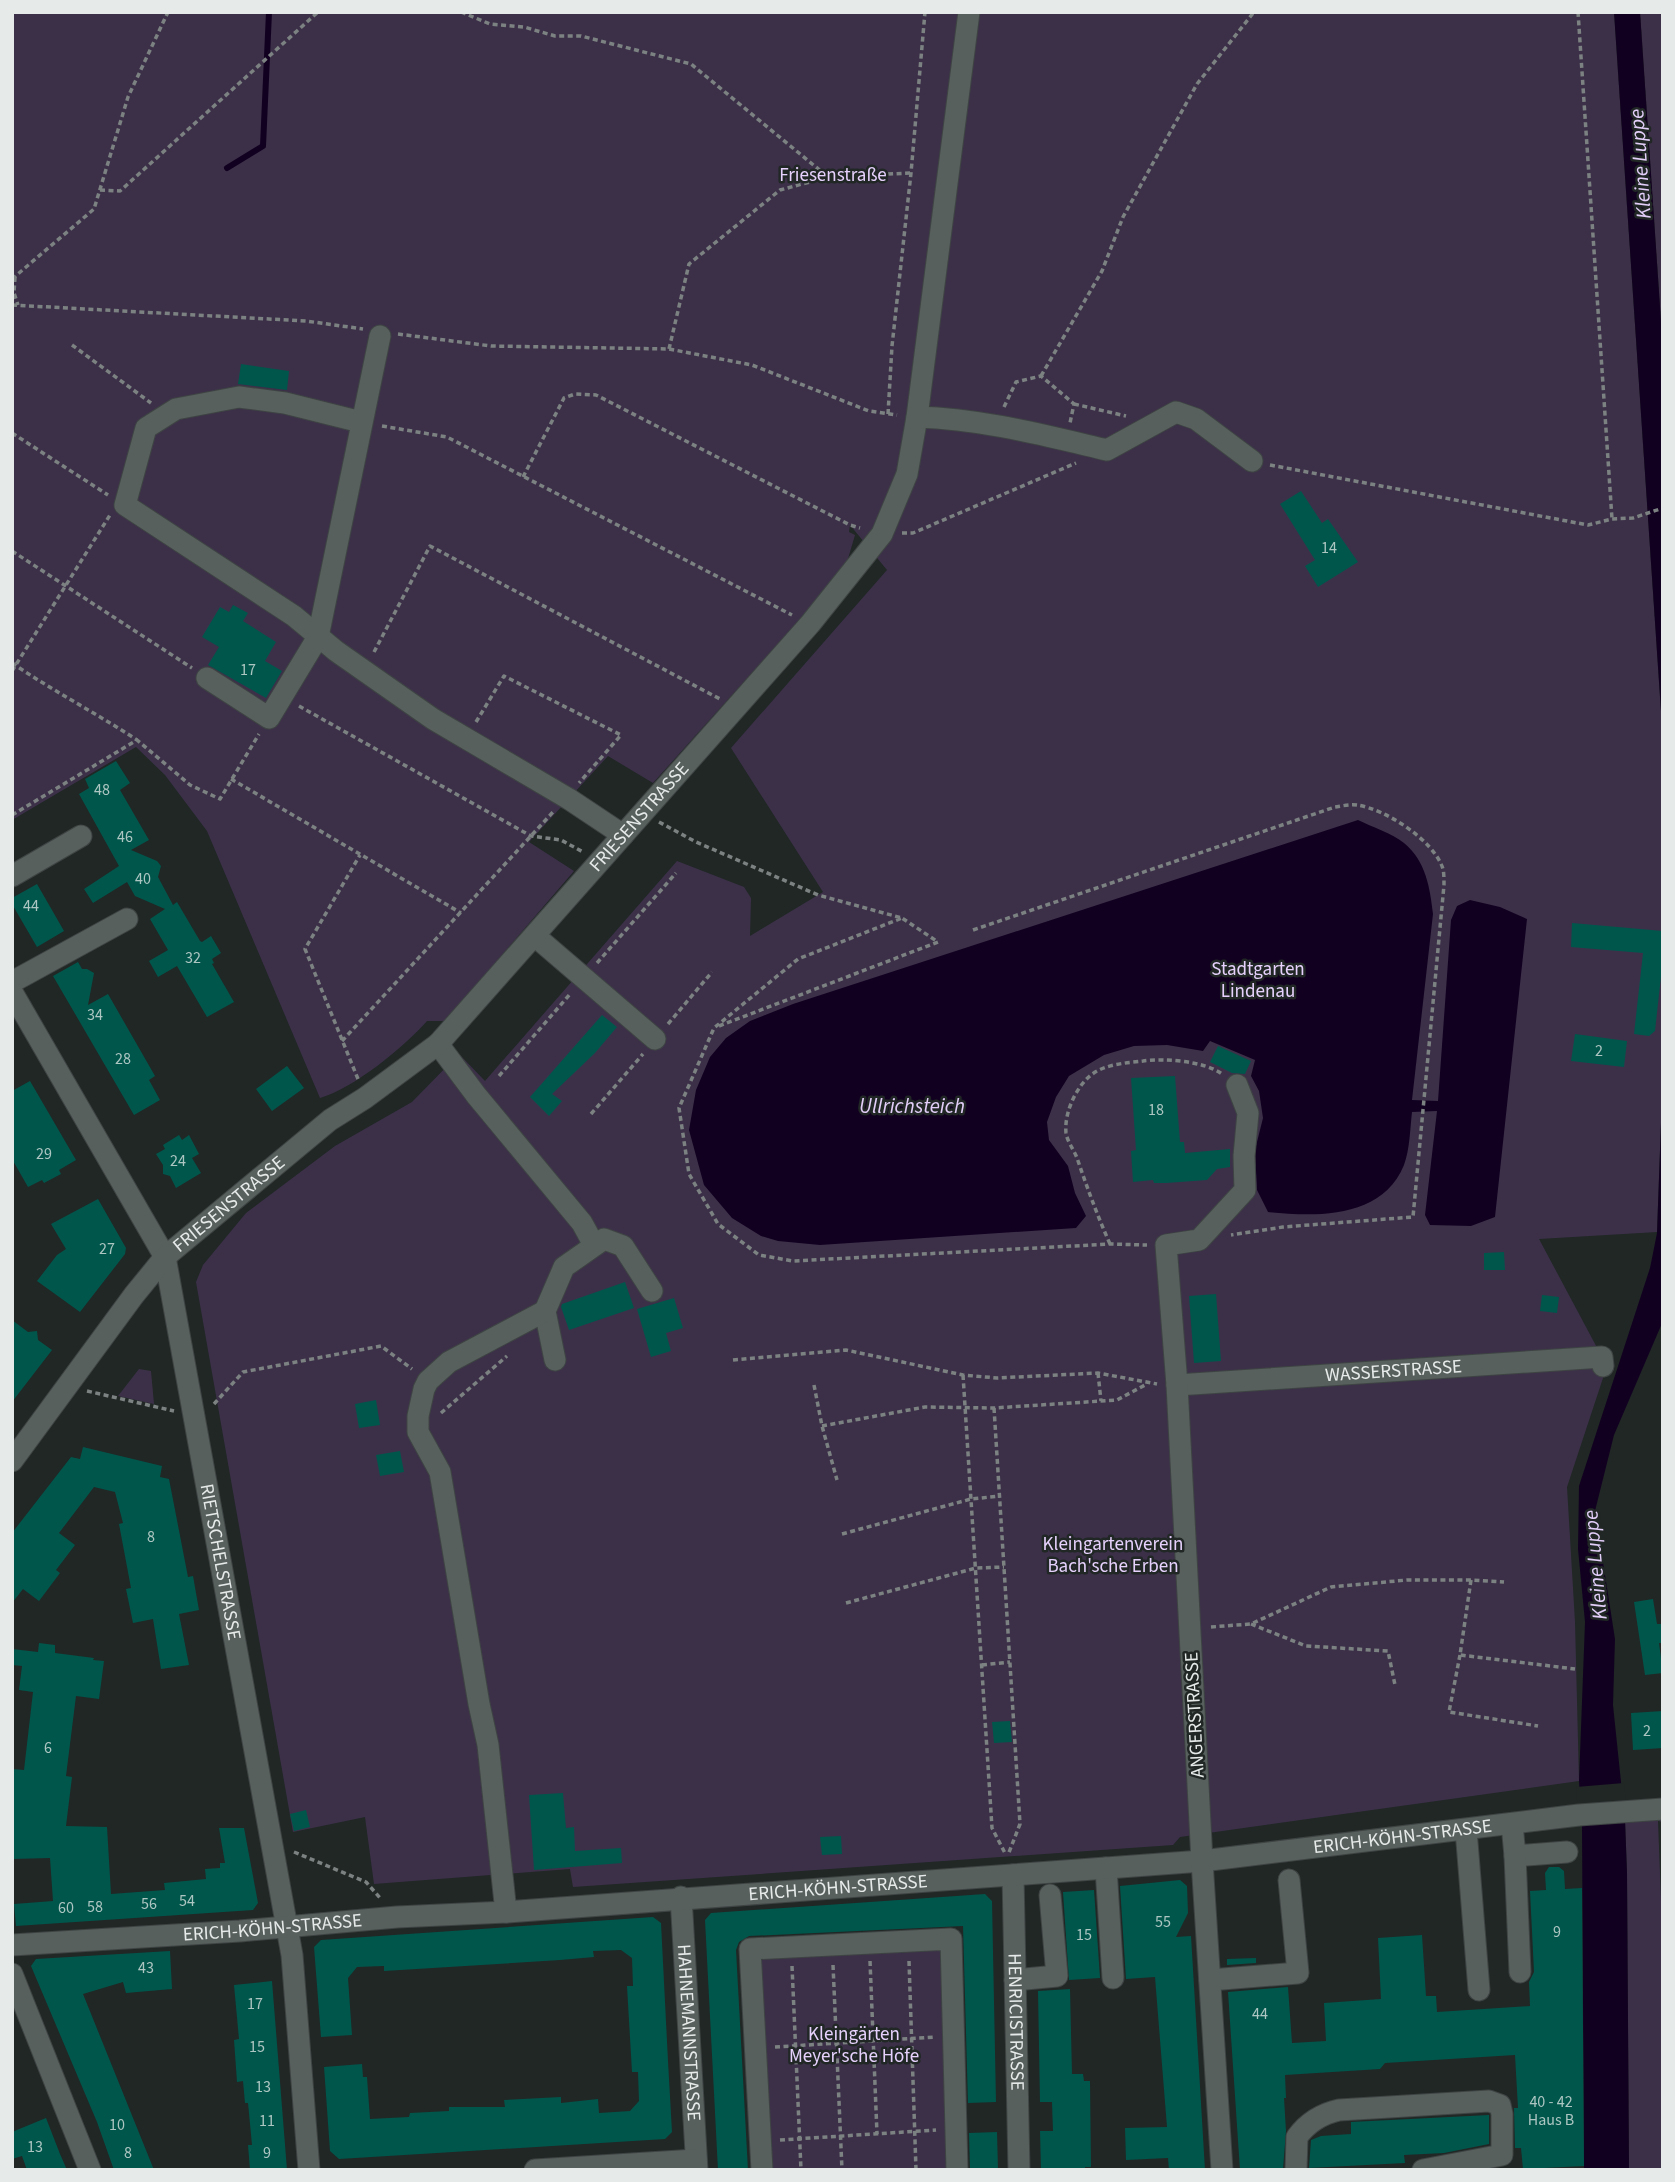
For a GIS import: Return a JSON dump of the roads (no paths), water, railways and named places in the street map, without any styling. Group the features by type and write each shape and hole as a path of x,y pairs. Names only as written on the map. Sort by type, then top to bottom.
{"street":[{"name":"FRIESENSTRASSE","path":"12,1461 165,1257 330,1120 365,1098 438,1044 810,624 882,534 907,474 917,417 969,12"},
{"path":"207,678 269,718 318,637 381,333"},
{"path":"361,422 285,403 239,397 176,409 146,428 122,504 294,616 318,637 433,719 566,797 623,835"},
{"path":"917,417 958,418 996,424 1107,450 1176,412 1196,419 1252,461"},
{"path":"12,876 81,836"},
{"path":"12,982 127,919"},
{"path":"535,936 585,976 655,1039"},
{"name":"RIETSCHELSTRASSE","path":"12,992 165,1257 292,1955 309,2170"},
{"path":"438,1044 476,1095 582,1223 594,1245"},
{"name":"ANGERSTRASSE","path":"1222,2170 1167,1253 1199,1240 1245,1190 1244,1156 1248,1113 1237,1085"},
{"path":"555,1360 545,1311 564,1267 594,1245 604,1238 622,1246 652,1291"},
{"path":"506,1912 488,1745 440,1472 418,1432 419,1402 428,1381 449,1362 545,1311"},
{"name":"WASSERSTRASSE","path":"1177,1385 1602,1357 1603,1366"},
{"name":"ERICH-KÖHN-STRASSE","path":"12,1945 1202,1861 1579,1815 1663,1809"},
{"path":"1511,1824 1520,1972"},
{"path":"1466,1829 1479,1990"},
{"path":"1515,1856 1567,1852"},
{"path":"1106,1868 1113,1978"},
{"name":"HENRICISTRASSE","path":"1013,1875 1019,2170"},
{"path":"1209,1980 1298,1973 1289,1880"},
{"path":"1015,1979 1057,1976 1050,1895"},
{"name":"HAHNEMANNSTRASSE","path":"681,1897 696,2165"},
{"path":"762,2170 750,1949 951,1939 957,2170"},
{"path":"12,1974 90,2170"},
{"path":"1296,2170 1297,2137 1325,2113 1489,2101 1500,2105 1502,2155 1423,2170"},
{"path":"535,2170 696,2165"}],"water":[{"name":"Kleine Luppe","path":"1614,12 1640,12 1663,351 1663,741"},
{"name":"Ullrichsteich","path":"1358,820 1394,836 1411,850 1426,876 1430,894 1433,914 1412,1100 1438,1101 1451,920 1457,906 1470,900 1500,907 1527,919 1495,1217 1471,1226 1430,1225 1425,1215 1437,1111 1412,1112 1404,1165 1394,1183 1380,1196 1346,1211 1326,1214 1268,1212 1257,1190 1255,1150 1263,1118 1259,1091 1251,1076 1255,1060 1210,1041 1203,1051 1167,1045 1134,1046 1104,1055 1069,1076 1056,1097 1047,1122 1049,1140 1068,1166 1075,1193 1086,1216 1076,1228 820,1245 778,1241 761,1236 732,1218 704,1185 689,1130 696,1090 710,1057 726,1038 750,1021 793,1004"},
{"name":"Kleine Luppe","path":"1663,1068 1663,1321 1614,1435 1595,1511 1615,1639 1613,1705 1625,1820 1629,2170 1584,2170 1582,1826 1579,1781 1585,1622 1578,1549 1579,1486 1650,1268 1657,1233"}],"waterway":[{"path":"227,168 263,146 269,12"}],"park label":[{"name":"Friesenstraße","path":"833,175"},
{"name":"Stadtgarten Lindenau","path":"1258,980"},
{"name":"Kleingartenverein Bach'sche Erben","path":"1113,1555"},
{"name":"Kleingärten Meyer'sche Höfe","path":"854,2045"}]}
